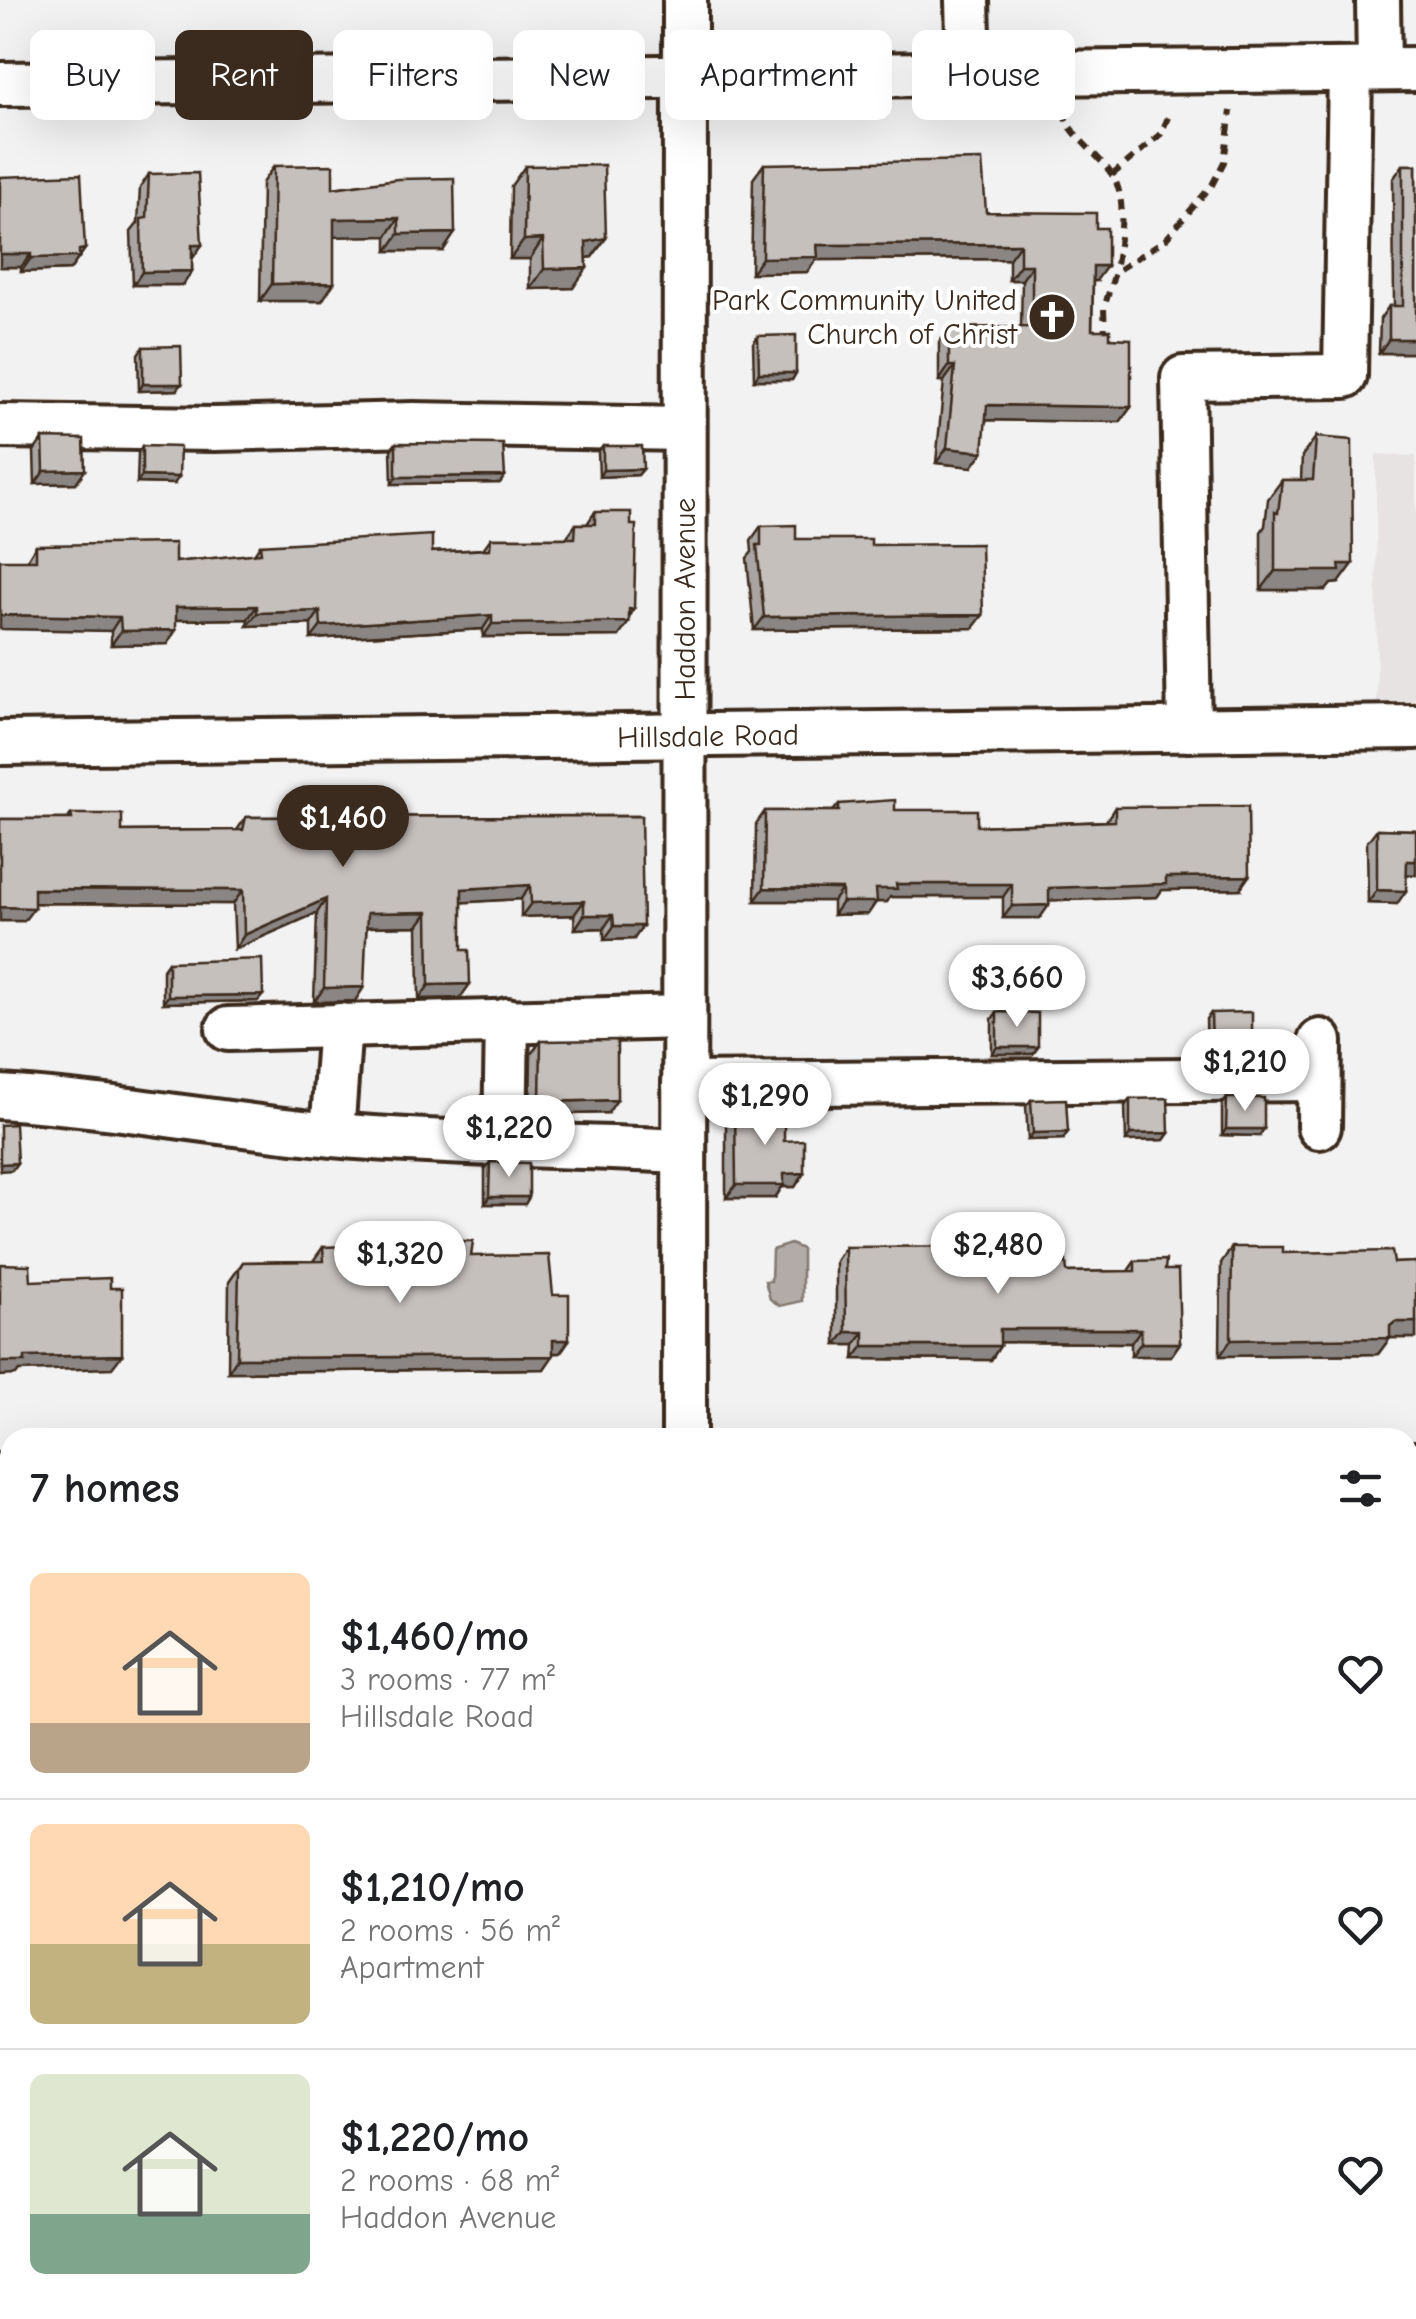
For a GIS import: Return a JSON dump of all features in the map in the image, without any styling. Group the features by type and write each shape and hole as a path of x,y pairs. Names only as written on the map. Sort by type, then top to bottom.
{"street":[{"name":"Haddon Avenue","path":"684,0 684,30"},
{"path":"967,0 968,30"},
{"path":"1189,730 1183,378 1345,376 1382,69 1378,0"},
{"path":"1075,73 1382,69"},
{"path":"0,84 665,78"},
{"name":"Haddon Avenue","path":"684,1428 685,120"},
{"path":"0,426 214,430 412,424 684,429"},
{"name":"Hillsdale Road","path":"0,743 1416,727"},
{"path":"228,1028 684,1017"},
{"path":"505,1142 506,1020"},
{"path":"332,1134 340,1024"},
{"path":"684,1084 1320,1060 1319,1126"},
{"path":"0,1097 102,1103 332,1134 684,1150"}],"path":[{"path":"1112,175 1161,134 1171,110"},
{"path":"1115,272 1166,239 1212,185 1224,162 1231,110"},
{"path":"1065,120 1112,175 1121,209 1115,272 1104,308 1106,346"}],"shaded area":[{"path":"1376,454 1416,456 1416,725 1377,725"},
{"path":"790,1244 802,1249 802,1301 780,1306 770,1299 765,1281 771,1281 772,1250"}],"building":[{"path":"982,160 986,212 1096,213 1096,228 1107,228 1107,266 1093,266 1092,330 1110,330 1110,338 1131,339 1131,407 987,405 983,452 947,448 955,366 949,366 949,328 1032,327 1032,265 1020,265 1020,244 817,245 818,257 762,258 764,164"},
{"path":"333,165 333,188 398,179 454,178 455,233 399,234 399,218 334,219 334,283 272,284 274,166"},
{"path":"604,165 606,238 586,242 587,268 544,269 543,239 524,240 525,166"},
{"path":"1403,165 1416,165 1416,339 1389,339 1389,306 1403,306"},
{"path":"198,173 202,245 192,245 192,271 142,272 141,219 147,218 149,174"},
{"path":"81,174 85,249 79,250 79,257 0,254 0,177"},
{"path":"796,335 796,373 759,373 758,336"},
{"path":"181,346 182,384 143,384 143,347"},
{"path":"1316,437 1352,440 1353,564 1339,564 1340,571 1275,571 1275,512 1278,513 1282,480 1313,480"},
{"path":"43,438 84,439 85,470 44,471"},
{"path":"396,443 503,444 505,476 396,477"},
{"path":"142,446 180,447 179,477 142,476"},
{"path":"603,446 642,446 643,469 603,470"},
{"path":"595,512 631,512 631,525 636,525 634,609 629,609 629,622 492,624 492,615 321,626 320,611 257,613 257,606 176,607 176,630 121,631 120,617 0,615 0,560 36,560 36,545 175,543 175,562 261,553 260,545 432,535 432,552 490,549 491,538 575,538 576,524 595,524"},
{"path":"796,525 796,539 871,539 871,545 981,544 983,615 764,617 757,545 761,545 761,526"},
{"path":"895,800 895,810 977,810 977,826 1115,821 1115,807 1248,806 1249,876 1166,877 1166,884 1049,888 1049,905 1012,906 1012,884 896,884 897,889 876,889 877,902 842,902 842,889 764,888 765,811 839,811 839,804"},
{"path":"71,814 122,814 122,831 243,830 246,817 641,816 643,926 614,926 613,915 584,915 584,901 531,903 530,885 462,889 462,950 469,950 470,984 429,985 428,912 367,913 364,987 324,988 326,899 244,935 243,890 34,889 34,908 0,907 0,819 72,819"},
{"path":"1377,829 1416,830 1416,861 1407,861 1406,891 1377,890"},
{"path":"262,959 263,995 168,996 168,962"},
{"path":"997,1012 1038,1013 1038,1047 997,1047"},
{"path":"1252,1012 1252,1047 1212,1048 1211,1013"},
{"path":"617,1040 617,1100 540,1102 541,1041"},
{"path":"1168,1098 1169,1133 1130,1134 1130,1099"},
{"path":"1227,1098 1264,1098 1264,1129 1226,1129"},
{"path":"1066,1099 1068,1132 1033,1133 1031,1100"},
{"path":"735,1109 784,1109 784,1141 804,1140 804,1173 784,1174 784,1185 736,1185"},
{"path":"15,1124 17,1163 0,1164 0,1125"},
{"path":"490,1162 529,1163 529,1197 489,1197"},
{"path":"437,1241 473,1241 471,1256 549,1255 553,1295 569,1295 569,1340 553,1340 553,1356 237,1358 239,1269 243,1262 324,1261 323,1247 375,1245 375,1264 437,1264"},
{"path":"999,1246 999,1262 1066,1261 1067,1272 1135,1271 1135,1261 1166,1260 1165,1270 1178,1270 1180,1343 1141,1343 1141,1329 1000,1329 1000,1346 864,1346 864,1332 846,1332 845,1247"},
{"path":"1232,1247 1283,1247 1283,1253 1392,1251 1394,1263 1416,1262 1416,1322 1395,1322 1390,1326 1390,1338 1231,1340"},
{"path":"0,1264 30,1265 31,1281 110,1278 110,1288 122,1288 122,1355 25,1357 25,1362 0,1362"}],"place":[{"name":"Park Community United Church of Christ","path":"1052,317"}]}
